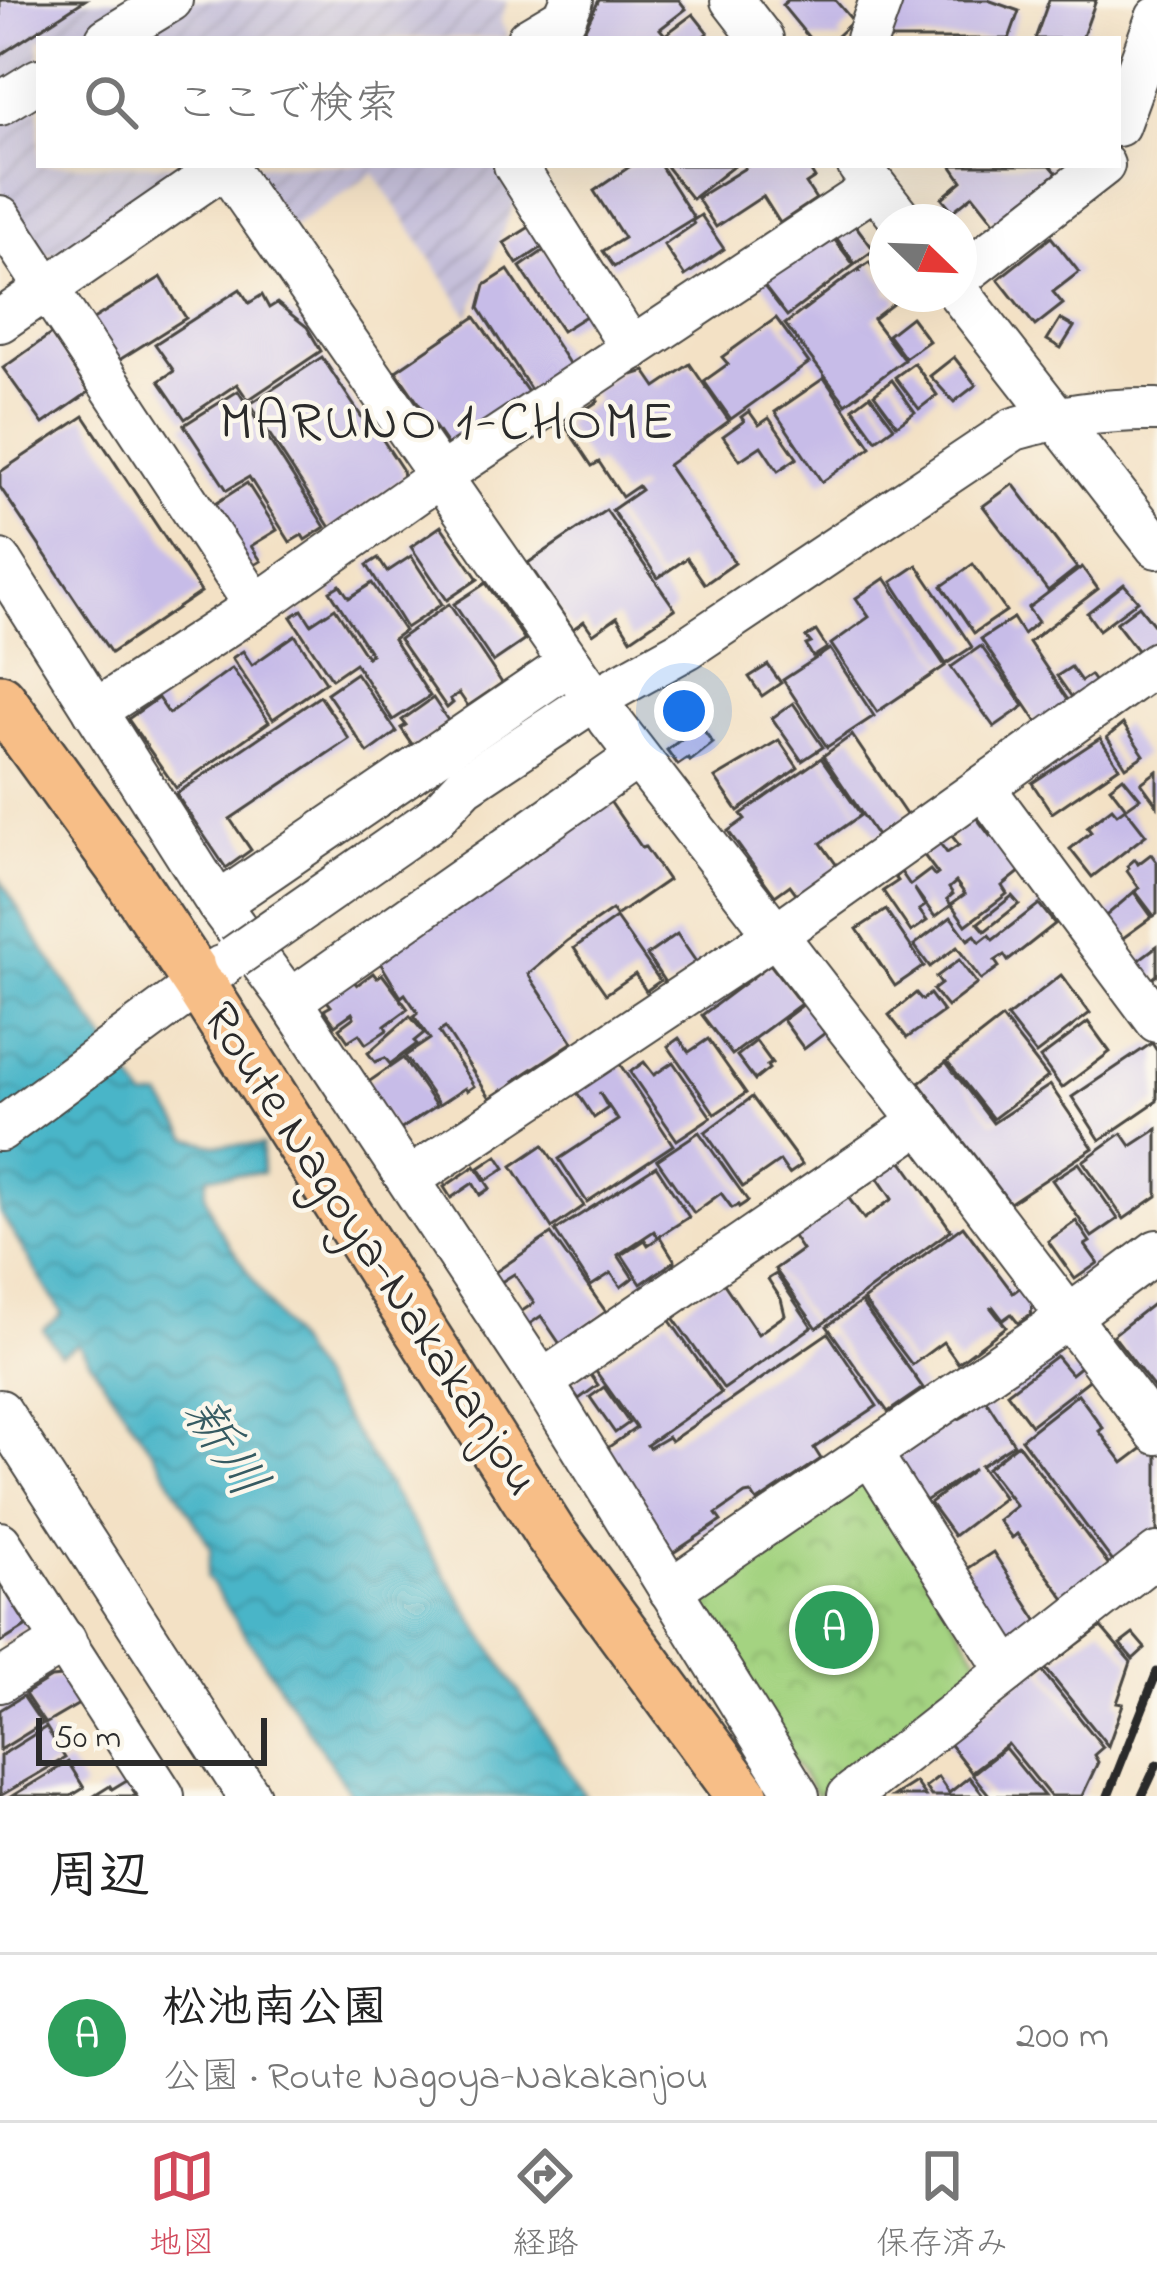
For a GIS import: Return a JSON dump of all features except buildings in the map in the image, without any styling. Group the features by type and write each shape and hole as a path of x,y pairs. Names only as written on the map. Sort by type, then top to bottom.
{"main road":[{"name":"Route Nagoya-Nakakanjou","path":"0,700 203,980 549,1532 743,1796"}],"street":[{"path":"112,36 171,0"},
{"path":"533,36 565,17 572,0"},
{"path":"732,0 760,36"},
{"path":"868,36 880,0"},
{"path":"1121,117 1157,18"},
{"path":"0,104 36,82"},
{"path":"0,321 222,168"},
{"path":"226,168 569,664 589,718 638,757 1157,1433"},
{"path":"517,168 632,349"},
{"path":"977,264 1099,168"},
{"path":"95,711 256,607 440,476 632,349 867,176 889,204"},
{"path":"0,217 256,607"},
{"path":"974,312 1157,547"},
{"path":"0,1130 435,818 464,785 589,718 1014,429 1057,417 1157,410"},
{"path":"0,561 218,904 290,1001 542,1382 798,1796"},
{"path":"409,1179 775,935 1157,663"},
{"path":"218,904 569,664"},
{"path":"290,1001 638,757"},
{"path":"983,787 1157,1021"},
{"path":"542,1382 921,1122"},
{"path":"670,1590 1067,1318 1157,1250"},
{"path":"0,1412 249,1796"},
{"path":"870,1453 1008,1671"},
{"path":"0,1543 164,1796"},
{"path":"849,1796 1157,1554"},
{"path":"0,1681 65,1641"}],"shaded area":[{"path":"0,0 508,0 500,21 508,36 36,36 36,168 183,168 53,256 41,253 0,191"},
{"path":"251,168 499,168 517,196 469,317 374,173 291,228"}],"green space":[{"path":"864,1472 982,1665 817,1796 683,1596"}],"water":[{"name":"新川","path":"0,879 145,1099 161,1097 189,1138 214,1145 262,1145 262,1173 208,1176 205,1193 216,1224 585,1796 352,1796 207,1577 211,1548 156,1457 78,1344 60,1354 43,1329 62,1314 0,1212"}],"railway":[{"path":"1108,1796 1157,1672"},
{"path":"1142,1796 1157,1764"}],"place":[{"name":"松池南公園","path":"834,1630"}],"district":[{"name":"MARUNO 1-CHOME","path":"448,425"}]}
